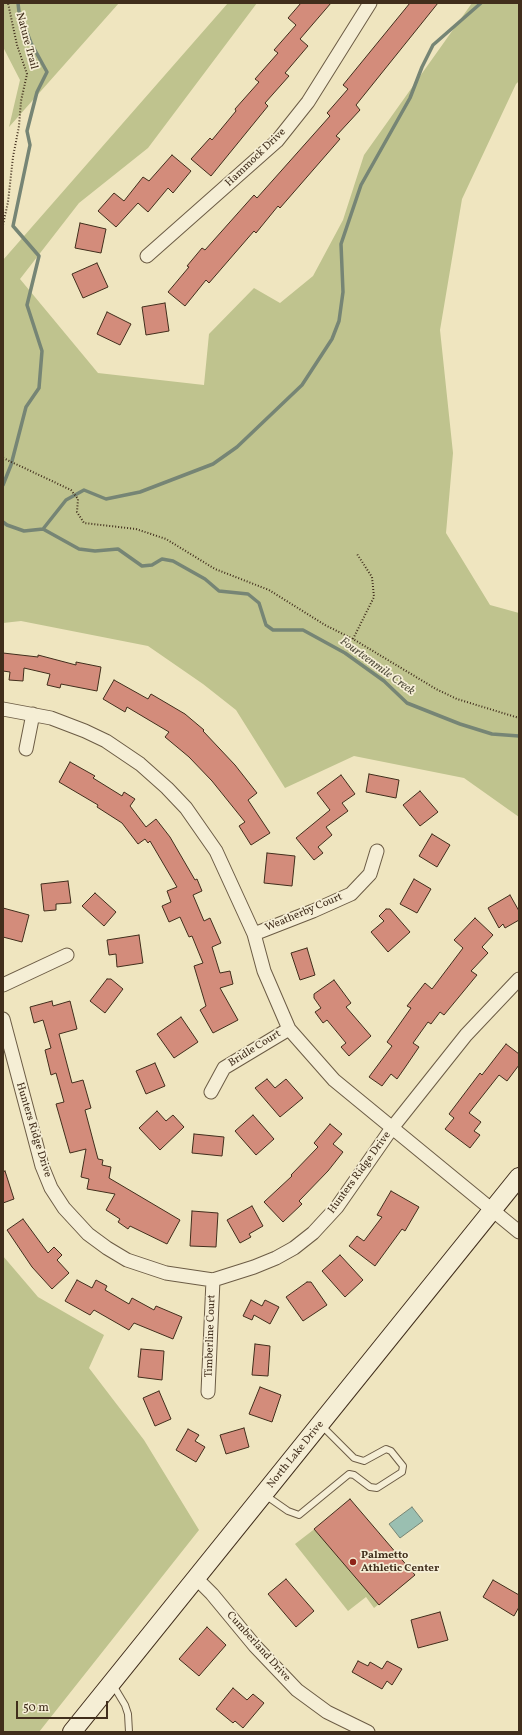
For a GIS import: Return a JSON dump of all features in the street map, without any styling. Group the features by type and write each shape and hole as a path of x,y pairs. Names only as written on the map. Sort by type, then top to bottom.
{"main road":[{"name":"North Lake Drive","path":"72,1732 321,1425 519,1177"}],"street":[{"name":"Hammock Drive","path":"147,256 277,141 308,102 370,3"},
{"name":"Hunters Ridge Drive","path":"3,710 51,718 85,731 106,741 140,764 167,788 186,808 216,851 254,934 264,971 288,1029 334,1080 493,1209 519,1232"},
{"path":"26,749 33,714"},
{"name":"Weatherby Court","path":"254,934 313,911 351,894 370,874 378,851"},
{"path":"3,985 67,955"},
{"name":"Hunters Ridge Drive","path":"3,1019 42,1166 52,1188 64,1208 88,1234 127,1260 166,1273 213,1280 276,1258 294,1248 313,1234 336,1207 392,1128 466,1035 519,979"},
{"name":"Bridle Court","path":"211,1092 224,1068 288,1029"},
{"name":"Timberline Court","path":"208,1392 213,1280"},
{"name":"Cumberland Drive","path":"196,1578 212,1594 255,1646 297,1690 327,1712 368,1732"}],"lane":[{"path":"264,1494 288,1511 299,1515 349,1474 354,1475 370,1487 377,1488 402,1472 403,1466 391,1450 386,1449 364,1461 354,1458 321,1425"},
{"path":"112,1683 125,1704 128,1714 129,1732"}],"path":[{"name":"Nature Trail","path":"3,225 8,202 13,157 27,74 16,45 8,3"},
{"path":"3,458 71,490 78,499 77,512 84,523 136,529 166,539 215,569 269,590 325,625 353,639 436,689 457,698 519,718"},
{"path":"353,639 374,597 372,577 356,554"}],"green space":[{"path":"3,3 119,3 9,127 20,80 3,47"},
{"path":"228,3 257,3 148,148 79,203 20,279 98,373 204,385 209,334 254,288 280,303 313,276 343,220 364,155 472,3 519,3 519,81 516,84 462,199 440,330 453,453 446,533 490,605 519,613 519,817 464,778 354,756 285,788 236,710 203,684 148,646 21,621 3,623 3,260"},
{"path":"3,1256 38,1297 104,1335 89,1368 144,1440 199,1530 39,1732 3,1732"},
{"name":"Palmetto Athletic Center","path":"351,1501 411,1579 374,1608 366,1597 348,1611 295,1544"}],"shaded area":[{"path":"412,1507 423,1521 400,1538 389,1524"}],"building":[{"path":"301,3 331,3 300,39 308,46 285,73 289,76 265,103 268,106 211,176 191,159 210,138 212,140 236,111 235,109 259,82 255,79 278,53 274,50 296,25 288,18"},
{"path":"410,3 438,3 356,105 360,110 336,136 340,139 280,208 278,206 256,233 254,231 209,283 206,280 185,306 168,292 189,267 187,266 202,248 205,250 254,195 257,198 330,116 327,113 348,89 343,85"},
{"path":"172,155 191,171 173,193 168,188 148,212 138,203 116,227 98,211 114,193 124,201 143,177 149,181"},
{"path":"80,223 106,229 101,253 75,248"},
{"path":"97,263 108,287 83,298 72,274"},
{"path":"165,303 169,331 146,335 142,307"},
{"path":"107,312 131,324 120,345 97,334"},
{"path":"3,653 38,657 38,655 76,665 76,662 101,667 97,691 61,684 60,688 47,685 50,674 24,668 23,681 9,680 10,672 3,671"},
{"path":"114,680 148,699 151,694 185,714 204,730 203,731 235,765 257,793 248,800 270,833 251,845 239,826 245,822 212,781 189,757 165,737 169,732 127,707 125,712 103,699"},
{"path":"70,762 95,776 93,778 122,796 124,792 135,799 130,806 146,827 156,819 170,837 195,880 197,879 202,891 193,895 204,921 210,918 221,943 212,947 220,973 230,971 233,984 220,988 238,1020 213,1033 200,1010 206,1006 194,966 203,963 192,936 189,937 180,917 169,922 162,906 171,902 167,891 177,887 150,841 148,843 145,839 138,844 122,823 97,807 98,805 59,782"},
{"path":"369,774 399,780 396,798 366,792"},
{"path":"341,775 355,794 342,803 348,811 326,827 332,835 318,847 323,853 314,860 296,838 330,810 317,793"},
{"path":"420,791 438,812 420,826 403,805"},
{"path":"432,834 450,845 437,867 419,856"},
{"path":"267,853 295,856 292,886 264,883"},
{"path":"414,879 431,889 417,913 400,904"},
{"path":"68,881 71,903 56,904 56,910 44,911 41,884"},
{"path":"95,893 116,912 104,926 82,906"},
{"path":"510,895 519,911 519,920 505,928 503,924 499,928 488,908"},
{"path":"3,908 29,915 22,942 3,937"},
{"path":"386,909 390,909 410,932 388,952 371,932 384,921 379,916"},
{"path":"475,918 493,935 482,947 488,953 471,971 477,975 444,1015 440,1012 431,1024 428,1022 413,1043 419,1047 397,1079 391,1074 382,1086 369,1077 392,1046 387,1042 411,1008 407,1006 425,983 432,989 463,948 454,940"},
{"path":"139,935 143,963 117,967 116,954 109,955 107,940"},
{"path":"307,948 315,975 300,980 291,953"},
{"path":"107,979 111,979 123,989 105,1013 90,1001"},
{"path":"334,980 351,1003 346,1007 371,1036 349,1056 341,1047 346,1043 327,1020 323,1023 315,1012 321,1008 314,998 314,994"},
{"path":"52,1001 53,1006 70,1001 77,1029 59,1034 72,1083 83,1080 91,1108 85,1110 98,1159 103,1160 102,1165 111,1167 109,1178 180,1220 167,1244 130,1226 128,1229 118,1222 120,1219 106,1210 115,1194 87,1189 89,1179 81,1177 86,1149 70,1153 56,1104 64,1102 56,1073 51,1075 45,1050 51,1048 43,1020 34,1023 30,1007"},
{"path":"181,1017 198,1042 174,1058 157,1034"},
{"path":"506,1044 519,1054 519,1065 507,1081 499,1075 469,1113 481,1122 474,1131 480,1135 470,1148 445,1129 454,1118 449,1114 480,1073 482,1075"},
{"path":"155,1063 165,1086 146,1094 136,1071"},
{"path":"267,1079 275,1088 286,1079 303,1098 280,1117 255,1088"},
{"path":"157,1111 166,1121 173,1115 184,1127 160,1150 139,1128"},
{"path":"253,1115 274,1139 256,1155 235,1131"},
{"path":"330,1124 342,1134 333,1144 343,1152 328,1171 299,1201 302,1204 283,1222 264,1202 292,1176 291,1175 318,1147 314,1143"},
{"path":"194,1134 224,1137 222,1156 192,1153"},
{"path":"5,1171 14,1199 3,1203 3,1172"},
{"path":"391,1191 419,1207 405,1231 402,1229 375,1266 349,1246 357,1236 364,1241 382,1217 377,1215"},
{"path":"252,1206 263,1226 249,1234 251,1237 240,1243 227,1220"},
{"path":"192,1211 218,1213 216,1247 190,1246"},
{"path":"23,1219 48,1253 54,1247 62,1255 57,1260 69,1273 52,1289 32,1267 7,1230"},
{"path":"340,1255 363,1280 345,1297 322,1271"},
{"path":"77,1280 92,1288 96,1280 107,1286 105,1290 129,1304 132,1298 154,1310 156,1306 182,1317 173,1339 134,1323 129,1330 94,1310 90,1315 65,1301"},
{"path":"307,1282 311,1282 327,1305 303,1321 286,1297"},
{"path":"251,1300 262,1306 265,1300 279,1307 270,1324 254,1315 252,1320 243,1316"},
{"path":"255,1344 270,1346 268,1376 252,1375"},
{"path":"141,1349 164,1351 162,1380 138,1377"},
{"path":"260,1387 281,1395 272,1422 249,1414"},
{"path":"159,1391 171,1419 155,1426 143,1398"},
{"path":"244,1428 249,1447 226,1454 220,1435"},
{"path":"188,1429 199,1435 195,1441 205,1447 196,1462 176,1450"},
{"name":"Palmetto Athletic Center","path":"350,1499 415,1575 379,1605 314,1529"},
{"path":"286,1579 314,1611 296,1627 268,1594"},
{"path":"493,1580 519,1595 519,1607 514,1616 483,1597"},
{"path":"440,1612 448,1640 418,1648 411,1620"},
{"path":"207,1627 226,1645 199,1676 179,1659"},
{"path":"358,1661 368,1666 370,1662 382,1669 387,1661 402,1669 392,1685 387,1681 382,1689 352,1672"},
{"path":"233,1688 247,1700 253,1694 264,1703 243,1728 235,1721 233,1723 216,1709"}],"waterway":[{"path":"3,485 11,465 26,407 39,388 42,351 27,305 39,256 13,226 30,145 27,131 37,92 47,72 31,43 19,12 18,3"},
{"path":"43,529 66,500 84,490 106,499 140,492 213,464 237,447 302,385 332,339 339,321 343,292 341,244 361,185 410,98 422,67 433,45 481,3"},
{"name":"Fourteenmile Creek","path":"3,522 24,531 43,529 79,549 95,551 118,549 142,566 152,565 162,559 173,561 205,579 219,591 248,594 259,603 266,625 273,630 303,630 345,653 384,681 407,703 460,724 492,734 519,736"}],"place":[{"name":"Palmetto Athletic Center","path":"353,1562"}]}
